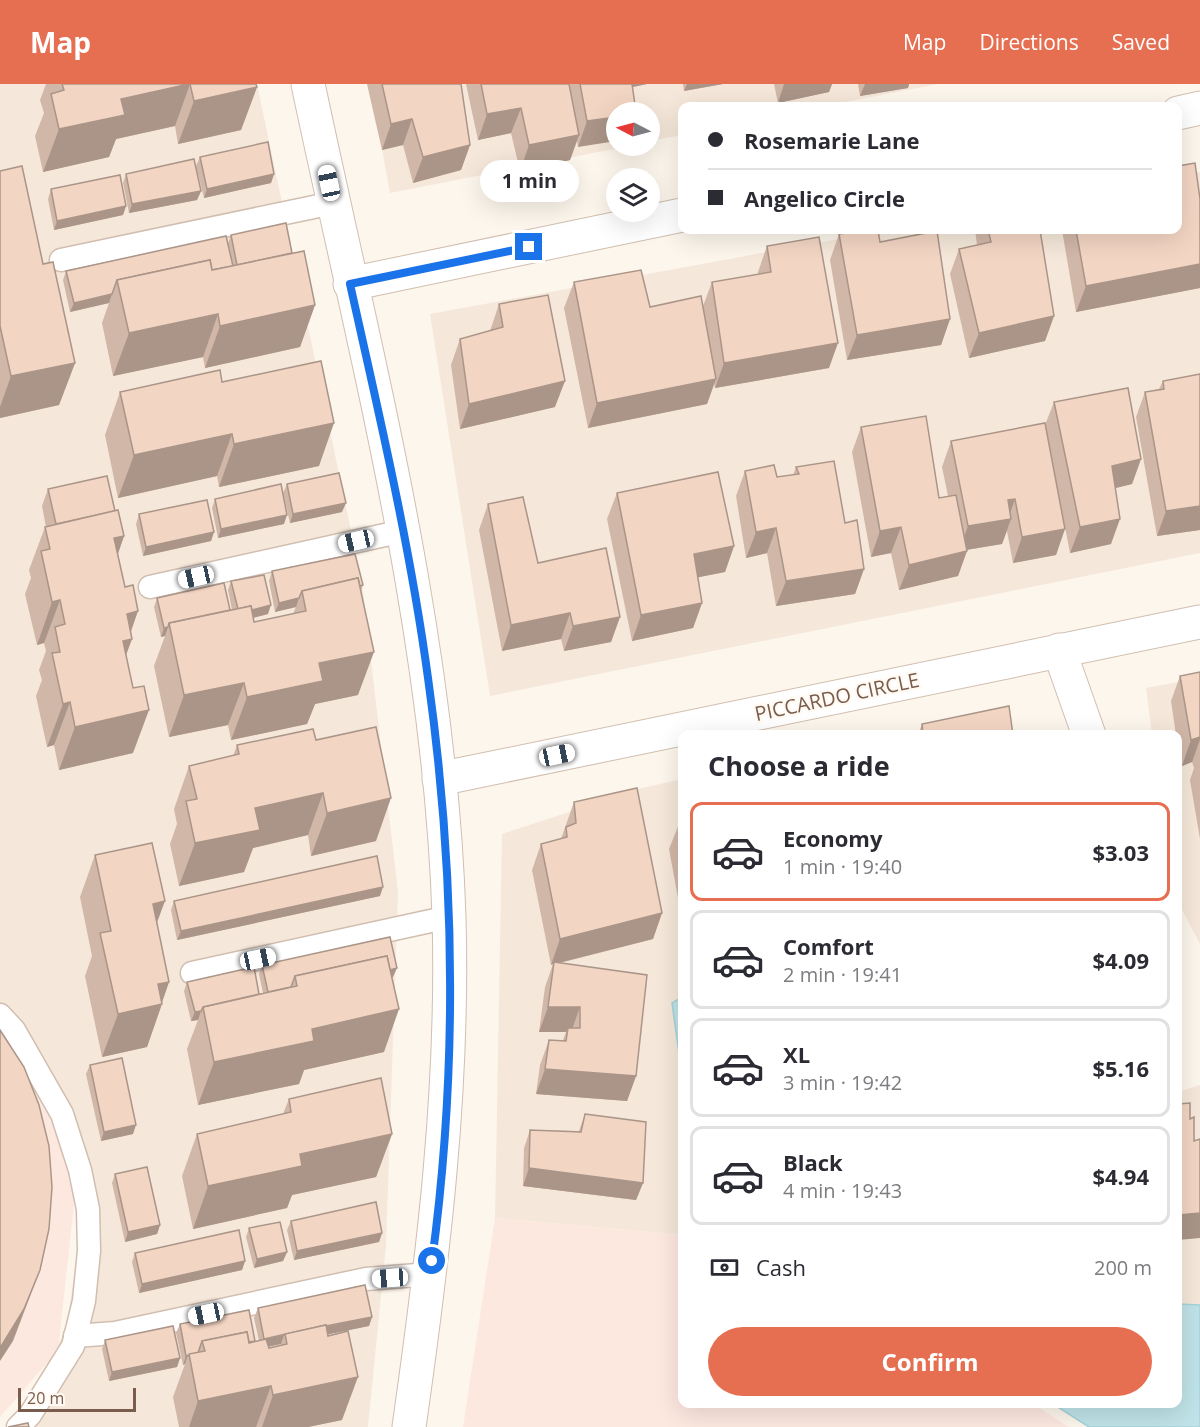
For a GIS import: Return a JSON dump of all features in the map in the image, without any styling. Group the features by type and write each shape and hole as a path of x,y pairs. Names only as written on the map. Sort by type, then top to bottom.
{"street":[{"path":"308,84 403,531 428,678 439,779 449,917 448,1078 430,1274 410,1427"},
{"path":"1182,112 1200,108"},
{"path":"350,284 678,216"},
{"name":"PICCARDO CIRCLE","path":"439,779 1200,622"},
{"path":"1059,650 1087,730"}],"lane":[{"path":"61,260 333,203"},
{"path":"150,587 403,531"},
{"path":"192,973 449,917"},
{"path":"0,1015 14,1030 62,1114 80,1170 88,1209 89,1251 84,1301 73,1346 30,1423"},
{"path":"75,1336 115,1333 366,1279 430,1274"}],"shaded area":[{"path":"0,84 257,84 362,583 398,892 386,1245 368,1427 10,1427 66,1330 85,1202 0,1007"},
{"path":"370,84 938,84 846,102 678,102 678,136 660,139 660,102 606,102 606,151 390,193"},
{"path":"1200,172 1200,553 490,696 430,314 865,234 1182,234 1182,175"},
{"path":"1200,678 1200,944 1182,910 1182,730 1151,730 1146,688"},
{"path":"678,780 678,1235 495,1218 502,834 642,788"},
{"path":"0,1007 79,1159 58,1350 0,1417"},
{"path":"1200,1085 1200,1316 1182,1318 1182,1091"},
{"path":"495,1218 678,1235 678,1408 1039,1408 1069,1427 463,1427"}],"water":[{"path":"678,999 678,1046 672,1003"},
{"path":"1182,1304 1200,1305 1200,1427 1089,1427 1059,1408 1182,1408"}],"building":[{"path":"62,84 189,84 121,99 125,115 59,129 51,94 64,90"},
{"path":"190,84 256,84 257,87 194,101"},
{"path":"382,84 461,84 470,145 423,157 412,119 391,124"},
{"path":"481,84 569,84 579,135 529,145 521,108 487,114"},
{"path":"580,84 632,84 635,102 606,102 606,118 587,121"},
{"path":"268,142 274,174 207,189 200,157"},
{"path":"194,159 201,191 132,204 126,174"},
{"path":"1195,163 1200,199 1200,264 1086,286 1077,234 1182,234 1182,165"},
{"path":"22,166 43,264 53,262 75,363 11,376 0,326 0,171"},
{"path":"120,175 126,206 57,221 51,189"},
{"path":"286,223 292,253 237,265 231,235"},
{"path":"839,234 879,234 880,242 921,234 937,234 950,319 857,335"},
{"path":"989,234 1041,234 1054,316 979,333 959,249 991,242"},
{"path":"226,236 233,266 212,270 210,260 117,280 112,294 74,303 66,271"},
{"path":"819,237 838,343 724,363 712,282 771,272 767,246"},
{"path":"304,251 315,305 220,326 218,314 129,333 117,280 210,260 212,270"},
{"path":"641,270 650,307 701,296 716,379 597,403 574,282"},
{"path":"548,295 565,381 469,404 460,339 503,327 499,304"},
{"path":"321,361 334,423 234,444 232,434 134,455 120,392 220,370 222,382"},
{"path":"1200,374 1200,506 1166,511 1145,392 1164,389 1163,381"},
{"path":"1128,388 1141,459 1112,466 1120,519 1080,527 1054,402"},
{"path":"926,416 939,498 956,495 967,551 909,565 901,527 880,531 861,427"},
{"path":"1045,423 1065,529 1022,537 1015,499 1008,500 1011,519 968,526 951,441"},
{"path":"834,461 845,523 857,520 864,569 786,581 776,528 756,532 745,471 774,465 777,477 799,474 796,467"},
{"path":"718,472 734,546 694,554 702,603 641,615 617,493"},
{"path":"339,473 346,503 293,514 287,484"},
{"path":"107,476 115,511 56,524 48,489"},
{"path":"281,484 287,515 221,529 215,499"},
{"path":"523,497 538,563 606,548 620,617 573,626 570,613 511,625 488,504"},
{"path":"207,500 214,532 146,547 139,514"},
{"path":"118,510 124,536 114,538 125,587 133,585 138,611 127,614 132,639 123,641 133,688 144,686 149,710 75,727 70,702 63,704 52,653 60,652 55,627 65,624 60,600 52,602 41,551 50,549 45,527"},
{"path":"355,554 363,585 360,586 358,578 302,591 299,598 279,603 272,571"},
{"path":"264,575 271,605 252,610 251,606 238,609 231,581"},
{"path":"358,578 374,652 319,663 323,681 247,697 244,683 184,695 169,623 251,606 254,622 306,611 302,591"},
{"path":"224,583 230,610 169,623 168,627 164,628 157,598"},
{"path":"1200,672 1200,737 1191,740 1180,676"},
{"path":"1009,706 1012,730 923,730 922,724"},
{"path":"376,727 391,798 327,813 323,793 255,808 260,830 195,843 186,801 197,799 189,766 239,754 237,745 313,729 316,740"},
{"path":"637,788 662,913 560,939 541,844 567,837 566,827 576,823 574,802"},
{"path":"152,843 165,901 153,904 169,982 158,984 162,1004 118,1014 100,933 111,931 95,855"},
{"path":"377,856 383,887 181,931 174,901"},
{"path":"390,937 397,968 390,970 387,956 295,976 291,987 268,992 262,965"},
{"path":"387,956 399,1009 312,1029 314,1041 214,1062 203,1007 297,986 295,976"},
{"path":"554,962 647,975 636,1076 545,1069 549,1040 566,1041 568,1028 580,1028 580,1007 548,1007"},
{"path":"254,967 259,994 203,1007 201,1011 195,1012 187,982"},
{"path":"0,1030 24,1067 39,1105 49,1146 52,1187 49,1229 40,1270 24,1309 0,1348"},
{"path":"122,1058 136,1125 104,1132 90,1065"},
{"path":"381,1078 392,1134 300,1154 302,1166 208,1186 197,1134 291,1112 289,1099"},
{"path":"1190,1103 1190,1119 1194,1117 1194,1141 1200,1139 1200,1213 1182,1215 1182,1104"},
{"path":"585,1114 646,1122 643,1183 529,1168 530,1130 581,1132"},
{"path":"147,1167 160,1225 128,1232 115,1174"},
{"path":"376,1202 382,1233 297,1251 291,1221"},
{"path":"280,1222 287,1252 257,1259 249,1228"},
{"path":"239,1230 245,1261 142,1284 135,1253"},
{"path":"365,1285 372,1317 264,1339 258,1308"},
{"path":"249,1310 255,1341 249,1342 247,1332 202,1341 198,1353 186,1356 180,1324"},
{"path":"326,1325 328,1336 348,1331 358,1377 273,1395 271,1386 198,1401 189,1354 205,1351 202,1341 247,1332 249,1343 266,1339 269,1348 287,1344 285,1334"},
{"path":"173,1326 180,1358 112,1372 105,1340"},
{"path":"28,1423 29,1427 8,1427"}],"route":[{"path":"432,1261 448,1078 449,917 439,779 428,678 403,531 350,284 529,247"}]}
